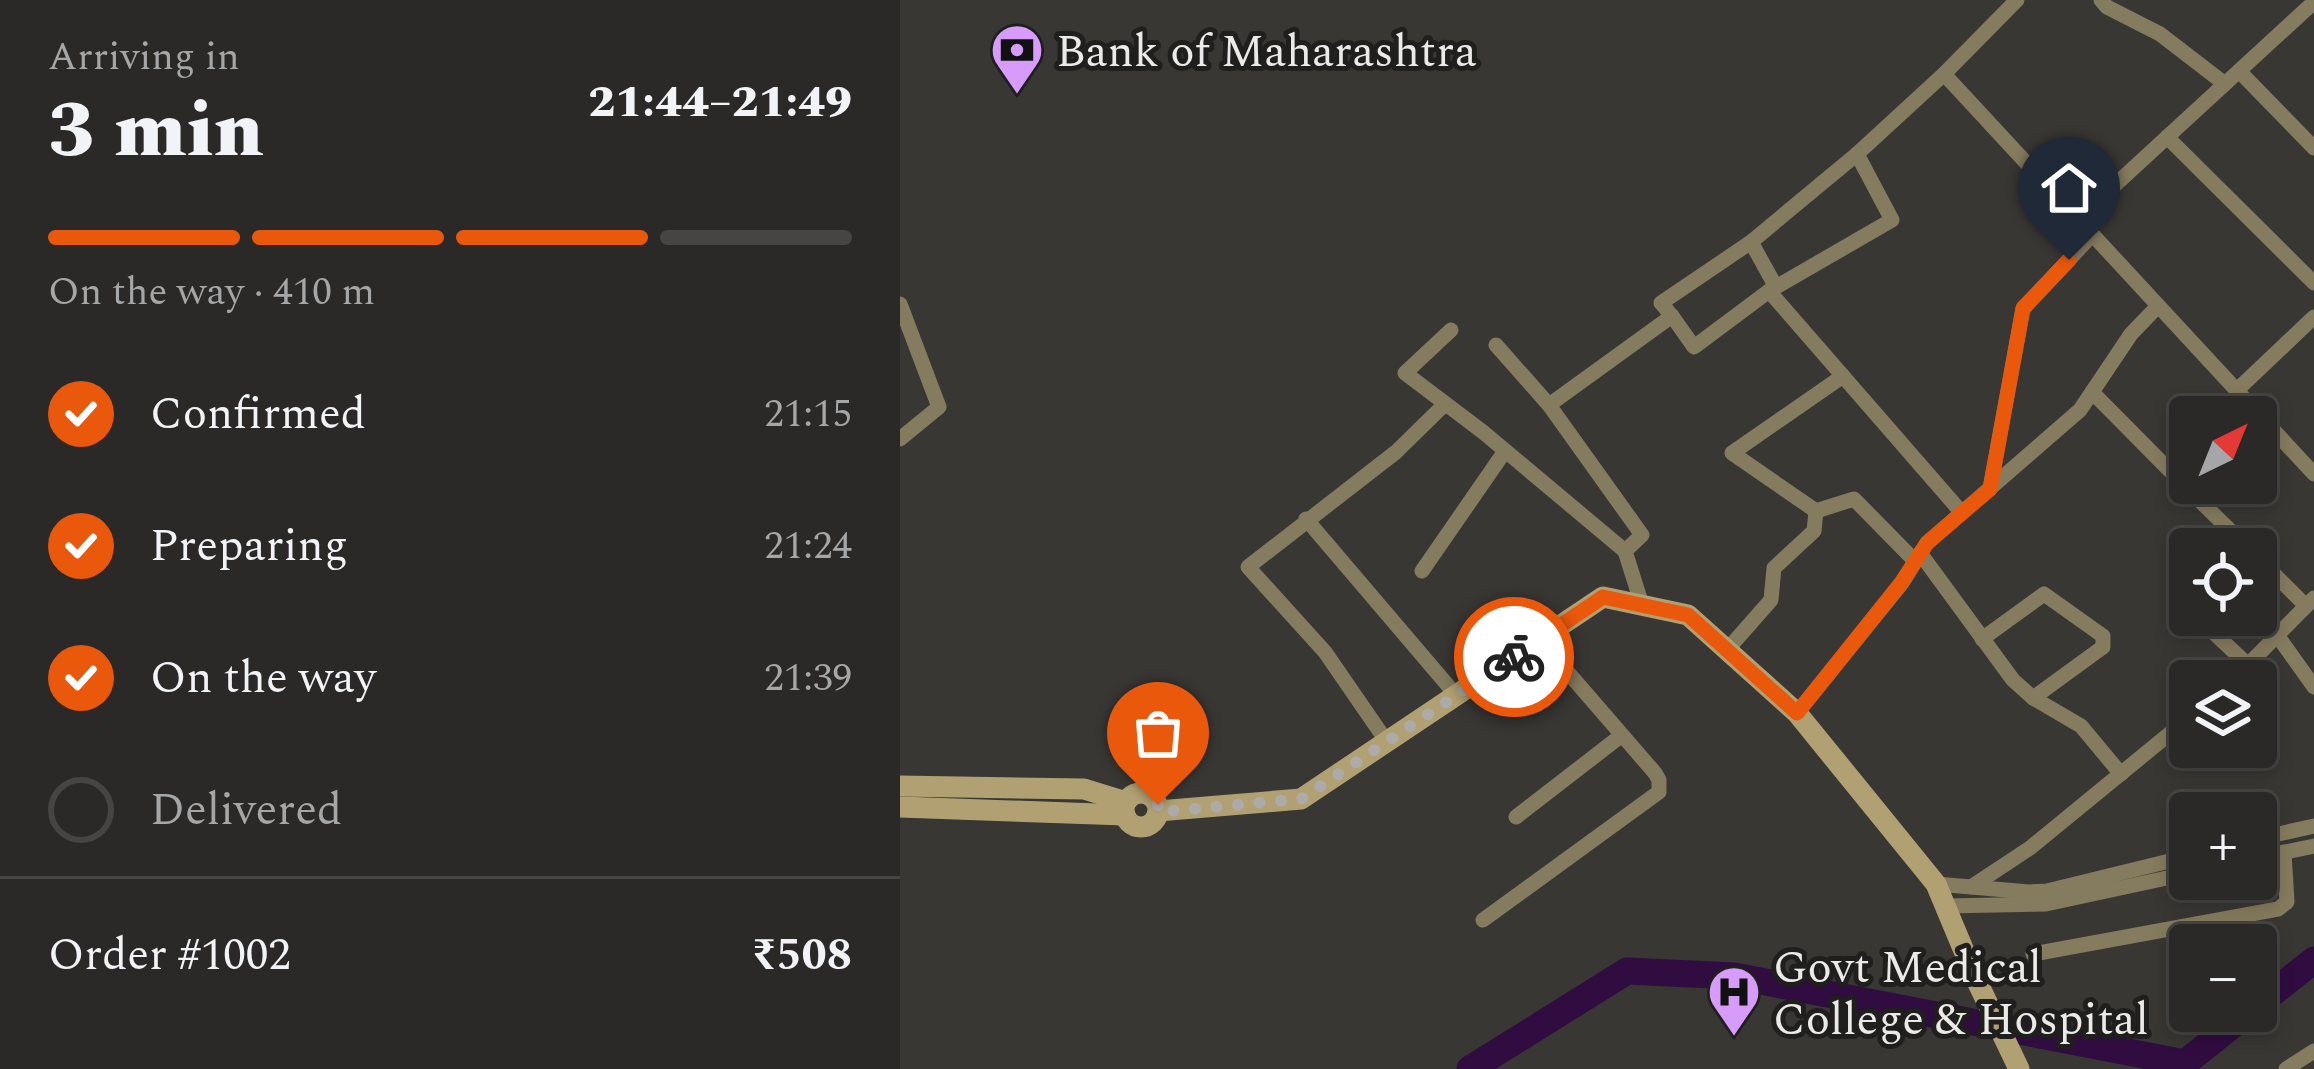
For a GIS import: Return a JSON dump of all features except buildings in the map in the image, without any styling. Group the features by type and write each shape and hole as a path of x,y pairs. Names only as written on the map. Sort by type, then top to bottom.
{"street":[{"path":"1858,154 1892,220 1773,289 1694,347 1661,302 1750,242 1858,154 2017,0"},
{"path":"2101,0 2160,34 2224,84"},
{"path":"2078,219 2314,2"},
{"path":"2239,71 2314,148"},
{"path":"1944,74 2240,396"},
{"path":"2168,137 2314,283"},
{"path":"1990,489 2023,308 2092,235"},
{"path":"1750,242 1773,289 1962,513"},
{"path":"900,304 907,343 939,407 900,439"},
{"path":"1797,713 1876,616 1927,543 2080,410 2132,334 2158,306"},
{"path":"1549,405 1672,316"},
{"path":"2236,391 2314,317"},
{"path":"1450,330 1405,373 1625,551 1642,605"},
{"path":"1496,345 1549,405 1642,535 1625,551"},
{"path":"1816,511 1732,453 1844,376"},
{"path":"2092,392 2169,461"},
{"path":"1387,742 1325,652 1248,567 1396,452 1445,404"},
{"path":"2277,440 2314,473"},
{"path":"1422,571 1505,451"},
{"path":"1816,511 1854,499 1918,557 2012,680 2081,726 2120,774"},
{"path":"2212,504 2232,528"},
{"path":"1727,650 1771,600 1774,568 1814,531 1816,511"},
{"path":"1306,519 1456,695"},
{"path":"2277,574 2310,602 2277,635 2314,687"},
{"path":"1982,639 2044,594 2103,636 2104,647 2033,698"},
{"path":"903,793 1084,789 1125,808 1136,794 1149,794 1159,812 1301,799 1603,597 1688,615 1797,713 1936,884 2019,1069"},
{"path":"2217,636 2243,660"},
{"path":"2253,660 2276,636"},
{"path":"1483,920 1659,792 1659,780 1539,640"},
{"path":"1971,887 2030,848 2169,734"},
{"path":"1516,817 1622,735"},
{"path":"2277,834 2314,826"},
{"path":"2277,854 2314,846"},
{"path":"2033,954 2278,909 2288,902 2284,852"},
{"path":"1936,884 2047,891 2169,861"},
{"path":"1946,905 2046,904 2169,878"},
{"path":"2288,1069 2314,1051"}],"waterway":[{"path":"2277,989 2314,960"},
{"path":"1470,1069 1627,971 1734,976 2185,1063 2224,1032"}],"way so far":[{"path":"1158,805 1159,812 1301,799 1514,657"}],"place":[{"name":"Bank of Maharashtra","path":"1017,96"},
{"name":"Govt Medical College & Hospital","path":"1734,1038"}],"route":[{"path":"1514,657 1603,597 1688,615 1797,713 1863,633 1927,543 1990,489 2023,308 2069,260"}]}
